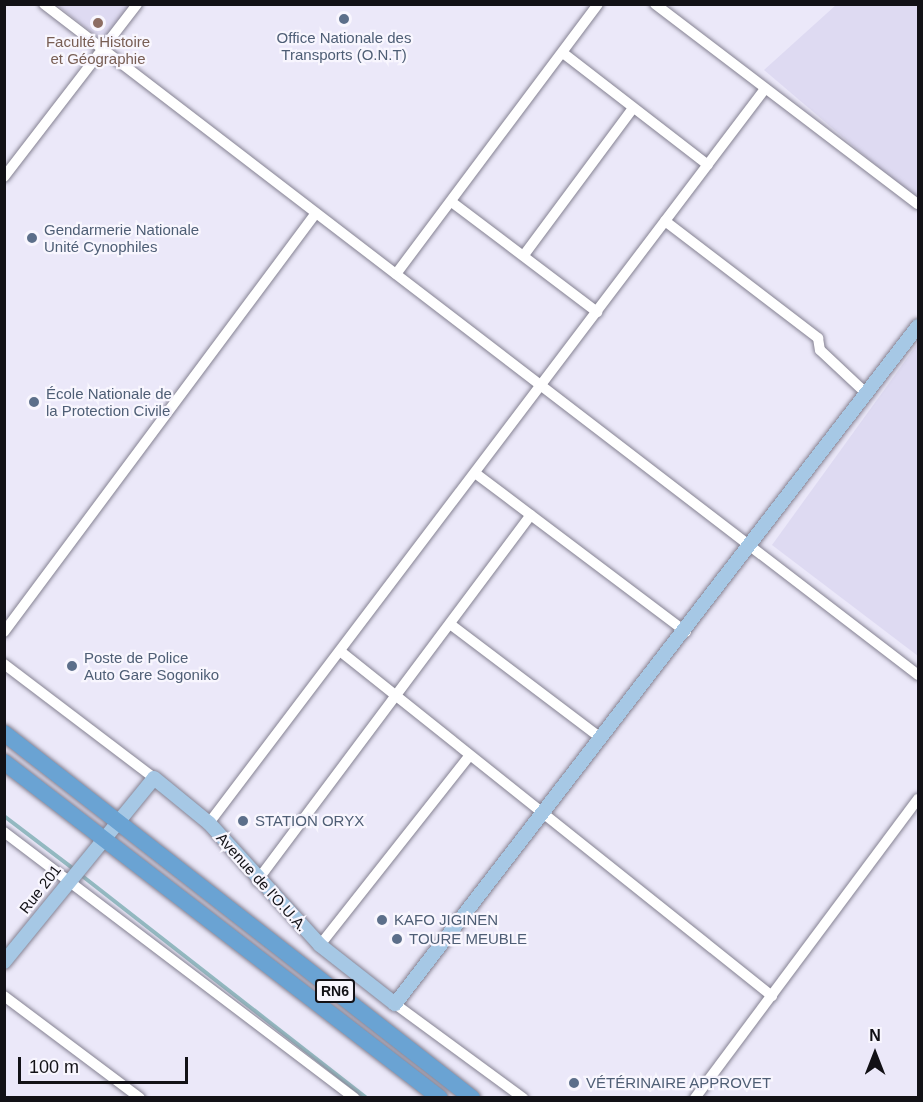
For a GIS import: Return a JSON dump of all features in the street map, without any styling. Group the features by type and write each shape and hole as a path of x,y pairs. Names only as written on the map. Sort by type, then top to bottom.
{"highway":[{"name":"Avenue de l'O.U.A.","path":"4,733 472,1098"},
{"name":"RN6","path":"4,762 440,1098"}],"main road":[{"path":"395,1004 686,632 749,545 918,326"},
{"name":"Avenue de l'O.U.A.","path":"154,778 210,823 257,881 320,945 395,1004"},
{"name":"Rue 201","path":"4,962 101,837 154,778"}],"street":[{"path":"44,4 918,675"},
{"path":"4,177 137,4"},
{"path":"396,274 453,203 598,4"},
{"path":"655,4 918,204"},
{"path":"563,53 708,165"},
{"path":"210,823 765,89"},
{"path":"524,255 633,108"},
{"path":"453,203 597,312"},
{"path":"4,632 316,213"},
{"path":"665,221 818,338 820,350 866,393"},
{"path":"475,473 686,632"},
{"path":"257,881 531,515"},
{"path":"450,624 601,738"},
{"path":"340,651 541,816 772,996"},
{"name":"Avenue de l'O.U.A.","path":"4,664 154,778"},
{"path":"320,945 469,756"},
{"path":"695,1098 918,799"},
{"path":"4,832 68,879 343,1094 355,1098"},
{"path":"4,996 140,1098"},
{"name":"Avenue de l'O.U.A.","path":"395,1004 523,1098"}],"shaded area":[{"name":"Faculté Histoire et Géographie","path":"57,5 130,5 103,41"},
{"path":"836,5 918,5 918,201 764,70"},
{"path":"918,343 918,656 772,545"}],"waterway":[{"path":"4,816 75,870"},
{"path":"81,875 366,1098"}],"place":[{"name":"Office Nationale des Transports (O.N.T)","path":"344,19"},
{"name":"Faculté Histoire et Géographie","path":"98,23"},
{"name":"Gendarmerie Nationale Unité Cynophiles","path":"32,238"},
{"name":"École Nationale de la Protection Civile","path":"34,402"},
{"name":"Poste de Police Auto Gare Sogoniko","path":"72,666"},
{"name":"STATION ORYX","path":"243,821"},
{"name":"KAFO JIGINEN","path":"382,920"},
{"name":"TOURE MEUBLE","path":"397,939"},
{"name":"VÉTÉRINAIRE APPROVET","path":"574,1083"}]}
